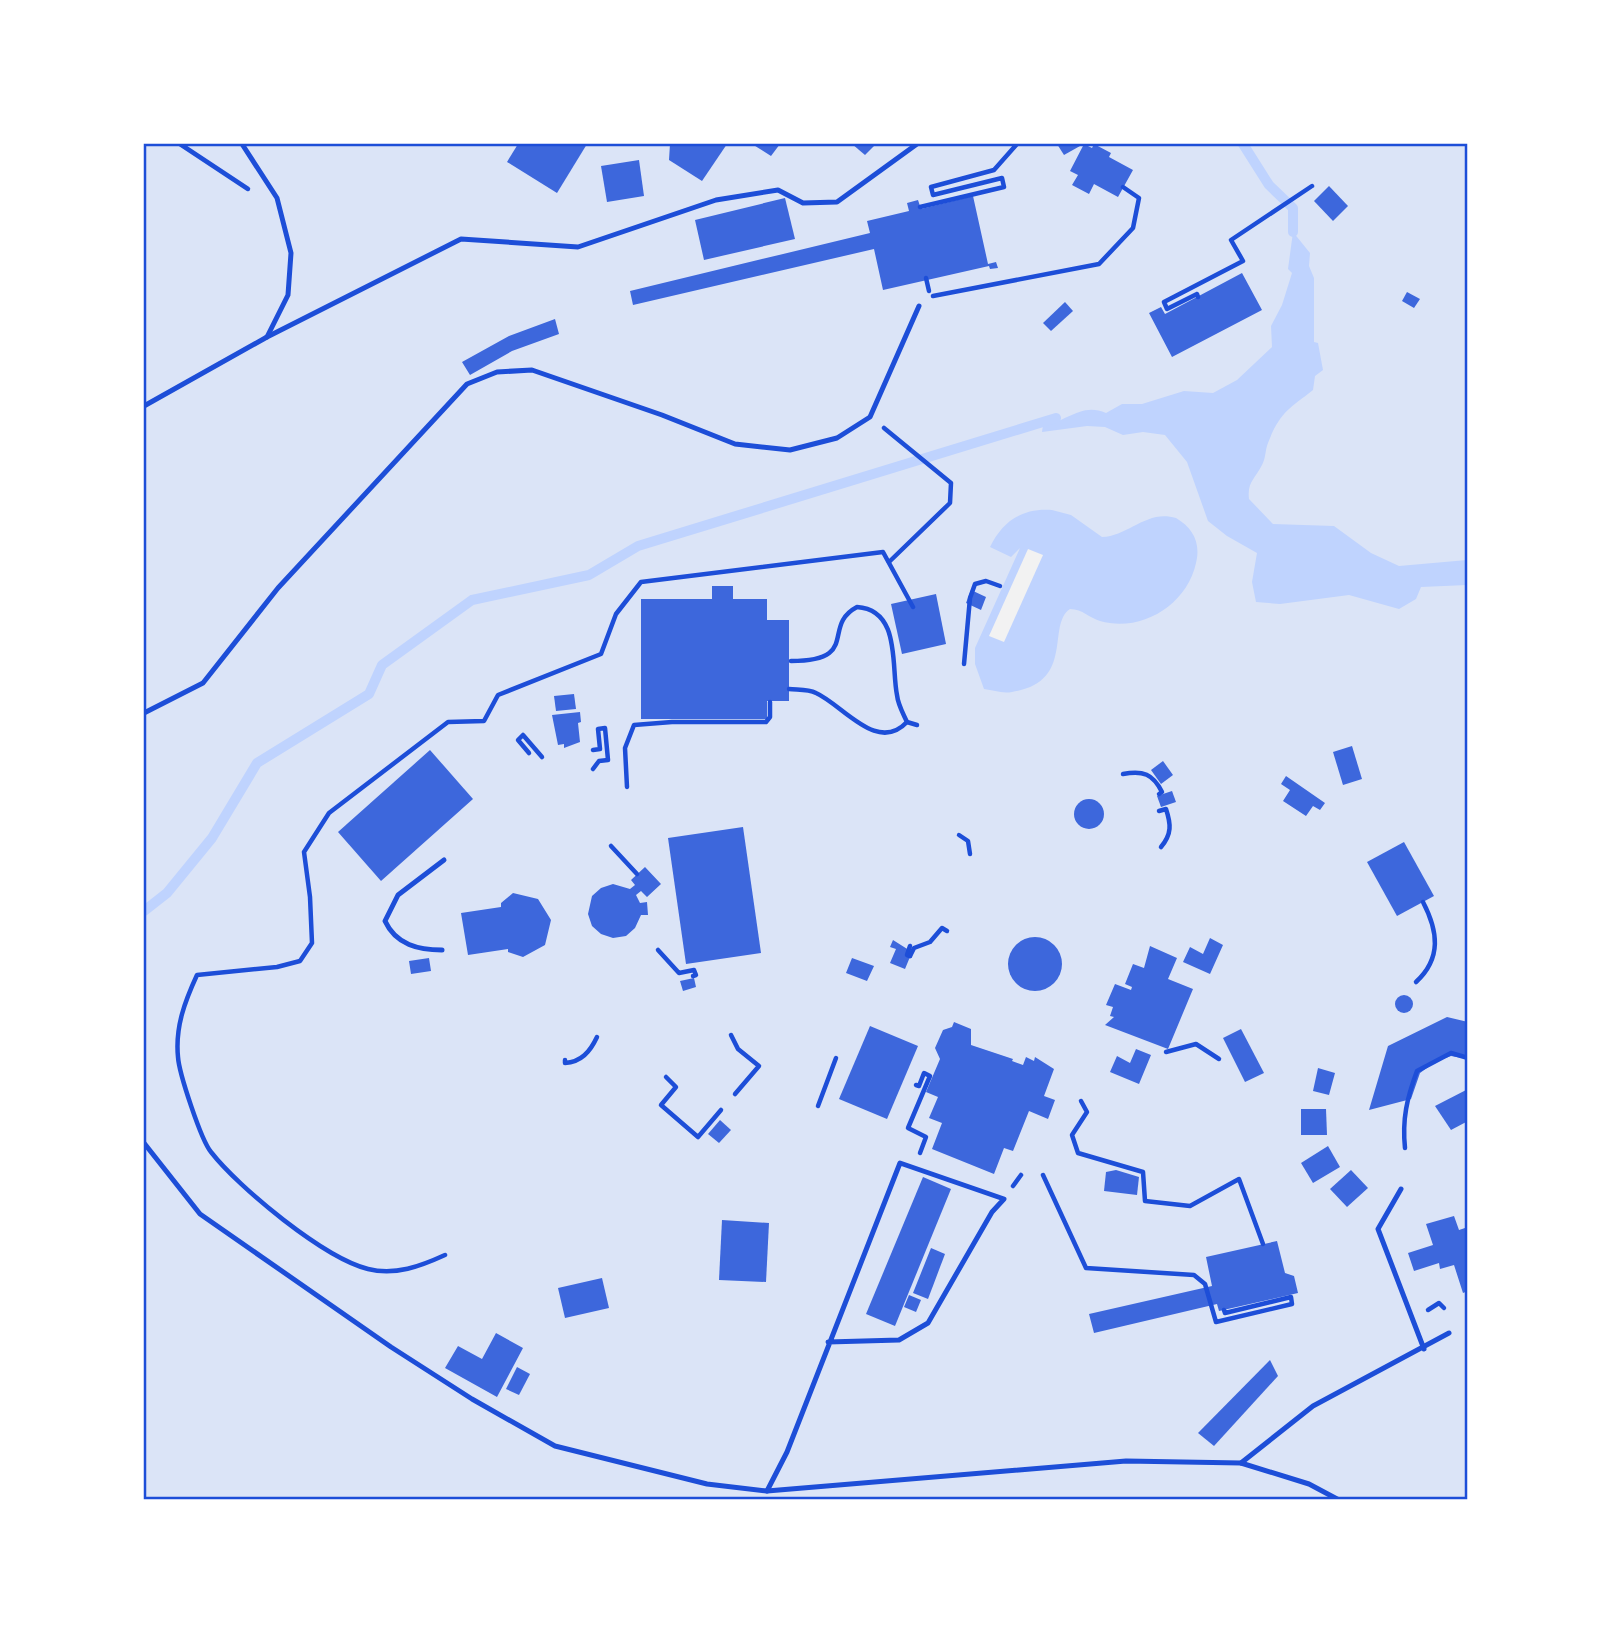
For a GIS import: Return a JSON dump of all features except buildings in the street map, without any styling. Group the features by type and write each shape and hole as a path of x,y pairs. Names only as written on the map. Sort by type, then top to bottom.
{"lane":[{"path":"242,144 277,198 291,253 288,295 267,337"},
{"path":"144,406 267,337 461,239 578,247 716,200 778,190 803,203 837,202 917,144"},
{"path":"144,713 203,683 278,588 467,384 497,372 533,370 662,415 735,444 790,450 837,438 870,417 919,306"},
{"path":"442,950 420,950 391,934 385,922 398,895 444,860"},
{"path":"144,1143 200,1214 472,1399 555,1446 707,1485 767,1492 1126,1461 1241,1463 1309,1483 1339,1500"},
{"path":"767,1492 787,1452 828,1342 900,1163 1004,1199 992,1212 929,1322 899,1340 828,1342"},
{"path":"1401,1189 1378,1229 1424,1349"},
{"path":"1241,1463 1313,1406 1424,1349 1449,1333"}],"path":[{"path":"180,144 280,211"},
{"path":"920,207 1004,187 1002,178 933,195 931,187 994,170 1017,144"},
{"path":"926,278 930,297 1099,264 1133,228 1139,198 1123,187"},
{"path":"1198,297 1196,294 1167,309 1164,302 1243,261 1231,240 1310,188"},
{"path":"870,417 951,484 950,503 889,562"},
{"path":"964,664 970,598 975,584 986,581 1000,586"},
{"path":"791,661 814,661 827,656 835,647 847,613 856,607 868,609 886,626 891,638 897,697 907,722"},
{"path":"789,689 817,693 874,731 888,732 907,722 917,725"},
{"path":"627,786 625,748 634,725 672,722 766,722 770,717 770,702"},
{"path":"593,750 600,749 598,729 605,728 608,760 598,761 593,769"},
{"path":"529,753 518,740 523,735 542,757"},
{"path":"1123,774 1142,772 1150,775 1162,792 1159,793"},
{"path":"1159,811 1166,808 1170,821 1168,839 1161,847"},
{"path":"959,835 968,841 970,854"},
{"path":"611,846 638,874"},
{"path":"1416,982 1432,962 1436,941 1434,925 1423,902"},
{"path":"910,946 907,955 911,956 915,948 930,942 942,928 947,931"},
{"path":"658,950 679,973 694,970 696,975 693,975"},
{"path":"731,1035 738,1049 759,1066 735,1094"},
{"path":"565,1060 565,1063 569,1063 581,1059 597,1037"},
{"path":"1166,1052 1196,1044 1219,1059"},
{"path":"1405,1148 1403,1122 1406,1101 1417,1071 1451,1053 1468,1058"},
{"path":"818,1107 836,1058"},
{"path":"915,1168 926,1137 908,1128 930,1076 924,1073 919,1086 916,1085"},
{"path":"666,1077 676,1087 661,1105 698,1137 721,1110"},
{"path":"1081,1101 1087,1112 1072,1135 1078,1153 1143,1172 1145,1201 1190,1206 1239,1179 1263,1244"},
{"path":"1043,1175 1086,1268 1194,1275 1205,1284 1216,1322 1292,1304 1291,1297 1225,1313 1224,1310"}],"shaded area":[{"path":"144,144 1467,144 1467,1499 144,1500"}],"water":[{"path":"1293,232 1310,253 1309,266 1314,278 1314,342 1318,343 1323,370 1315,376 1313,390 1286,412 1277,424 1263,462 1250,484 1249,499 1273,524 1334,526 1371,553 1399,566 1467,560 1467,585 1421,587 1416,599 1399,609 1349,595 1280,604 1256,602 1252,582 1257,553 1227,536 1208,521 1187,462 1165,435 1143,432 1123,435 1105,427 1087,426 1042,432 1043,425 1081,411 1097,410 1106,413 1122,404 1142,404 1184,391 1213,393 1237,380 1272,347 1271,326 1282,305 1292,273 1288,269"},
{"path":"1052,510 1071,515 1102,537 1112,536 1156,517 1176,518 1191,531 1196,543 1196,563 1191,578 1183,591 1160,612 1131,623 1100,621 1079,610 1070,609 1063,617 1056,653 1045,677 1032,686 1012,692 984,689 975,664 975,648 1020,548 1011,557 990,547 1007,523 1015,518 1031,511"}],"pier":[{"path":"1028,549 1043,555 1004,642 989,636"}],"waterway":[{"path":"1243,144 1269,185 1293,208 1293,232"},
{"path":"144,911 167,893 212,838 257,763 369,694 382,665 472,600 589,575 638,546 1056,418"}]}
